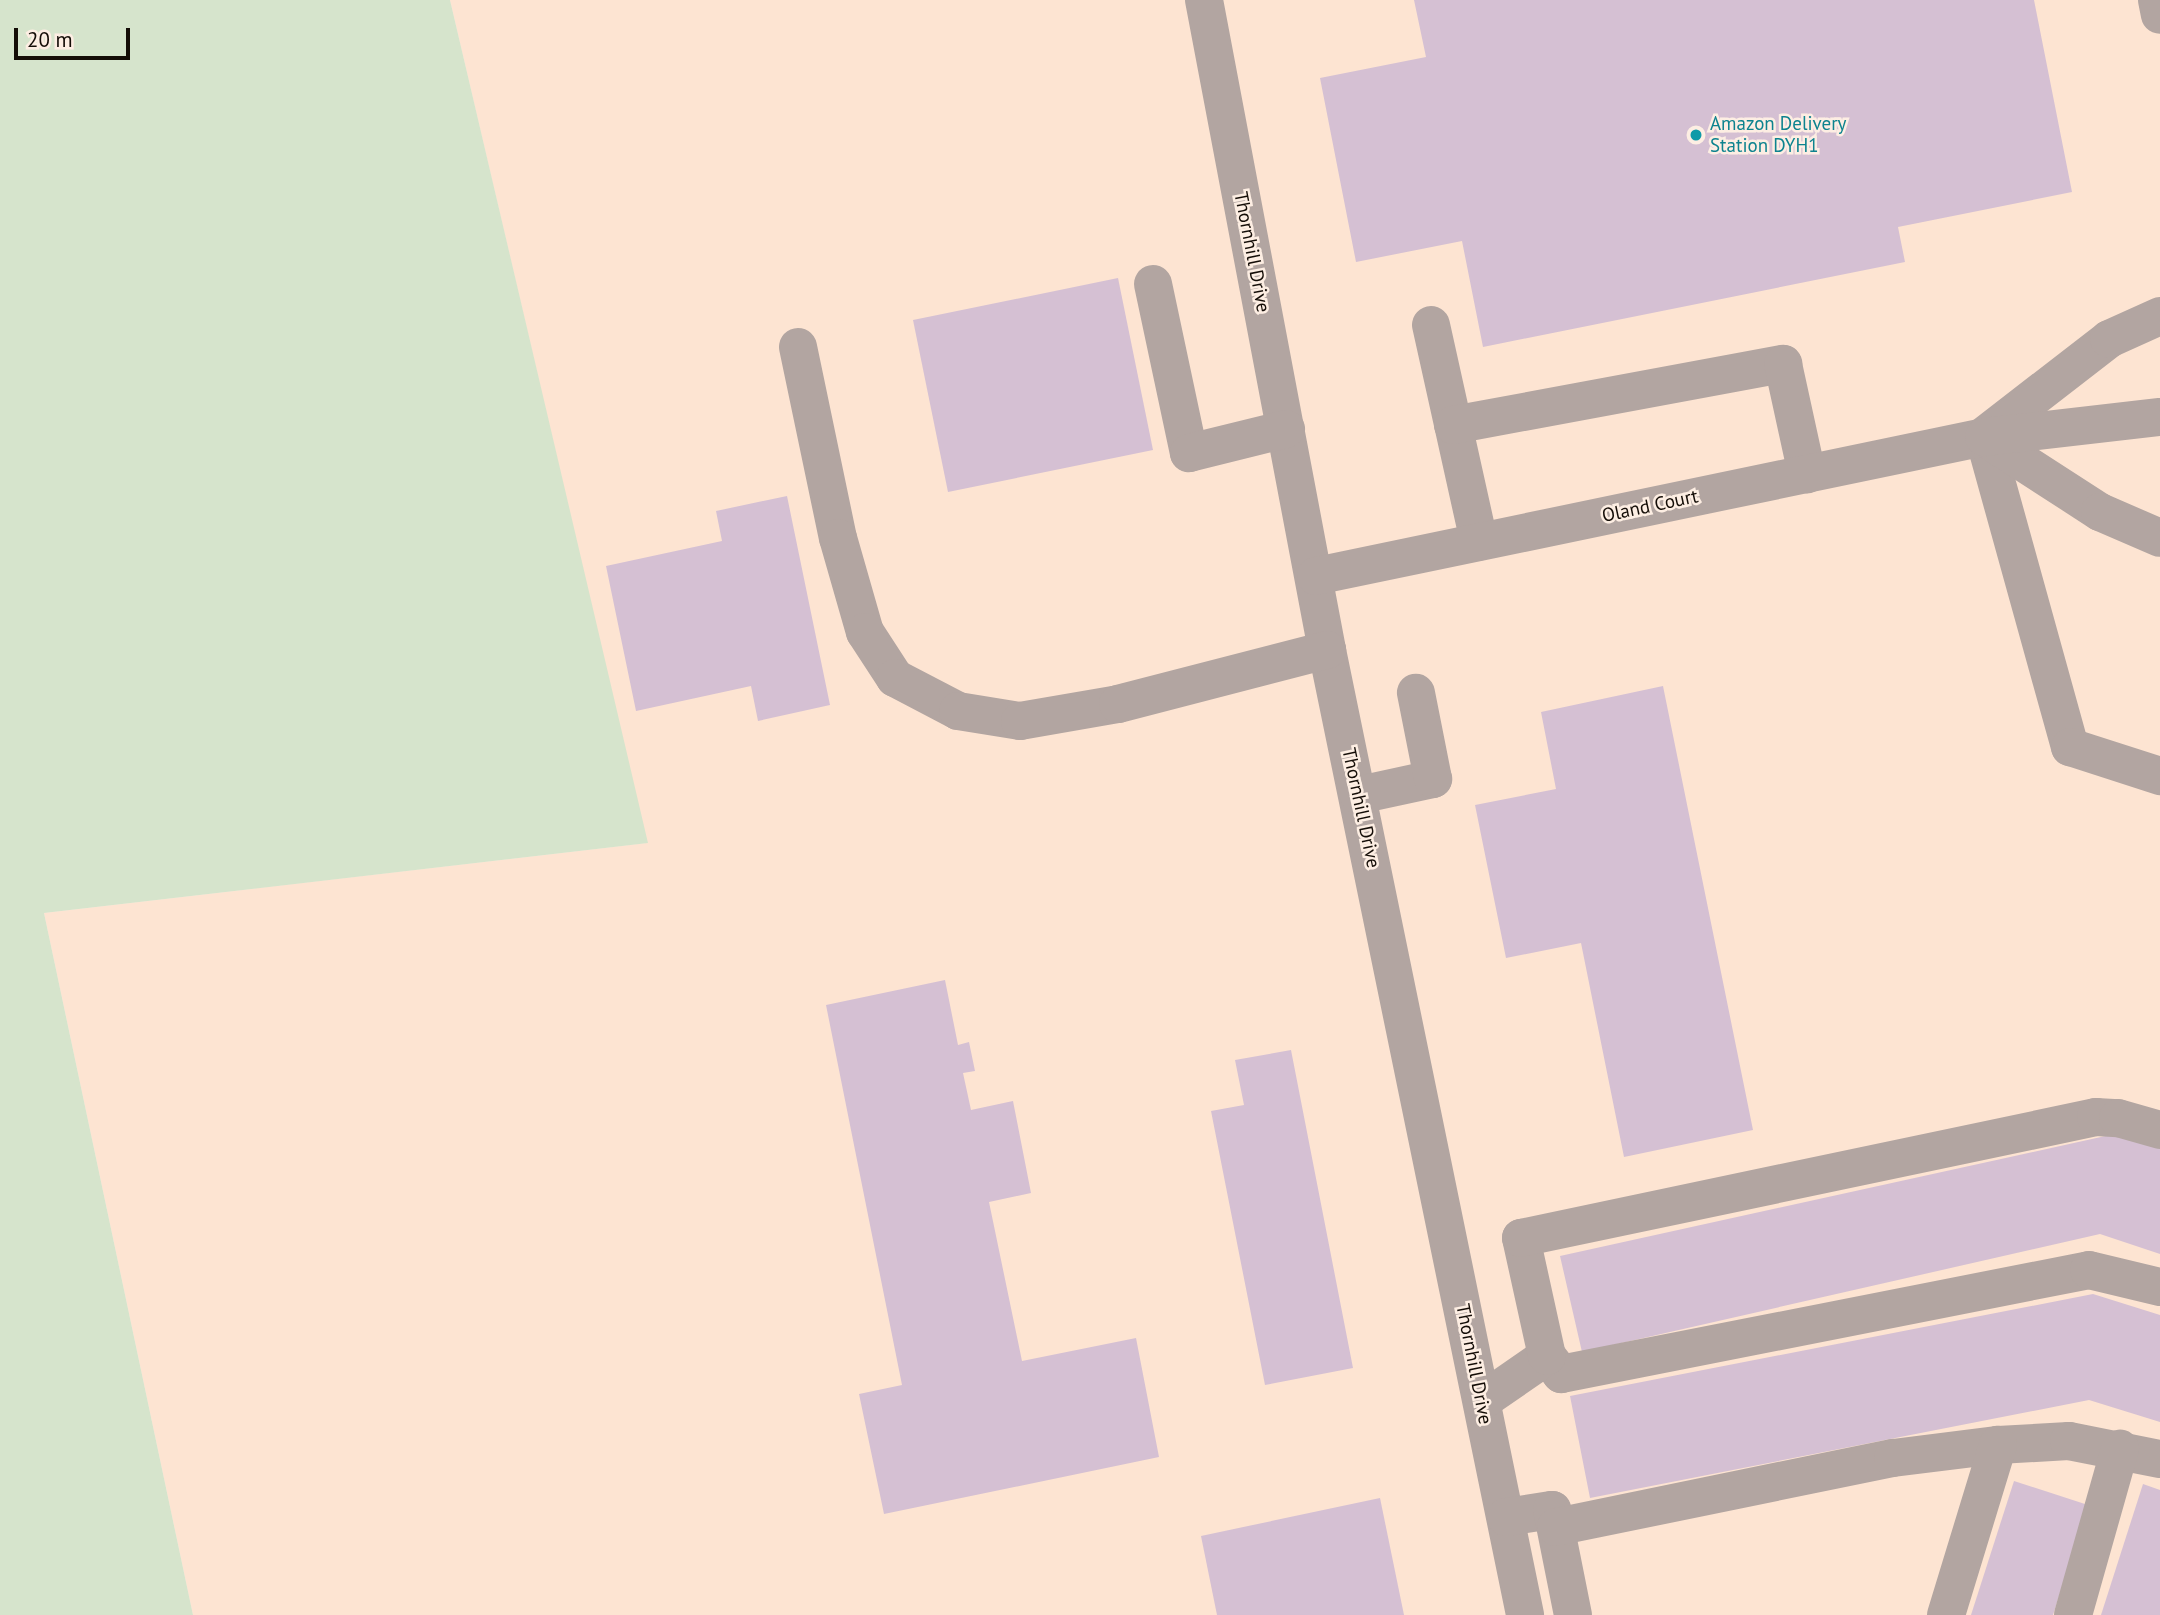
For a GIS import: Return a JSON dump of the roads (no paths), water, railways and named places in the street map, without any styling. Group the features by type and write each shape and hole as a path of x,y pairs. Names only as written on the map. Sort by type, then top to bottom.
{"street":[{"name":"Thornhill Drive","path":"1204,0 1316,576 1327,650 1359,795 1525,1615"},
{"path":"2157,0 2160,15"},
{"path":"1153,284 1189,453 1286,429"},
{"path":"1984,437 2109,339 2160,316"},
{"path":"1431,325 1479,542"},
{"path":"798,347 838,538 865,632 895,678 958,711 1020,721 1118,705 1327,650"},
{"path":"1453,425 1783,364 1807,474"},
{"name":"Oland Court","path":"1316,576 1984,437 2160,417"},
{"path":"1984,437 2100,513 2160,538"},
{"path":"1984,437 2070,747 2160,776"},
{"path":"1359,795 1433,779 1416,693"},
{"path":"2160,1130 2118,1118 2096,1117 1521,1238 1547,1356 1562,1374 2089,1270 2160,1287"},
{"path":"1482,1401 1547,1356"},
{"path":"1556,1527 1893,1458 1998,1445 2069,1441 2160,1459"},
{"path":"1945,1615 1998,1445"},
{"path":"2073,1615 2120,1449"},
{"path":"1506,1517 1552,1510 1573,1615"}],"place":[{"name":"Amazon Delivery Station DYH1","path":"1696,135"}]}
